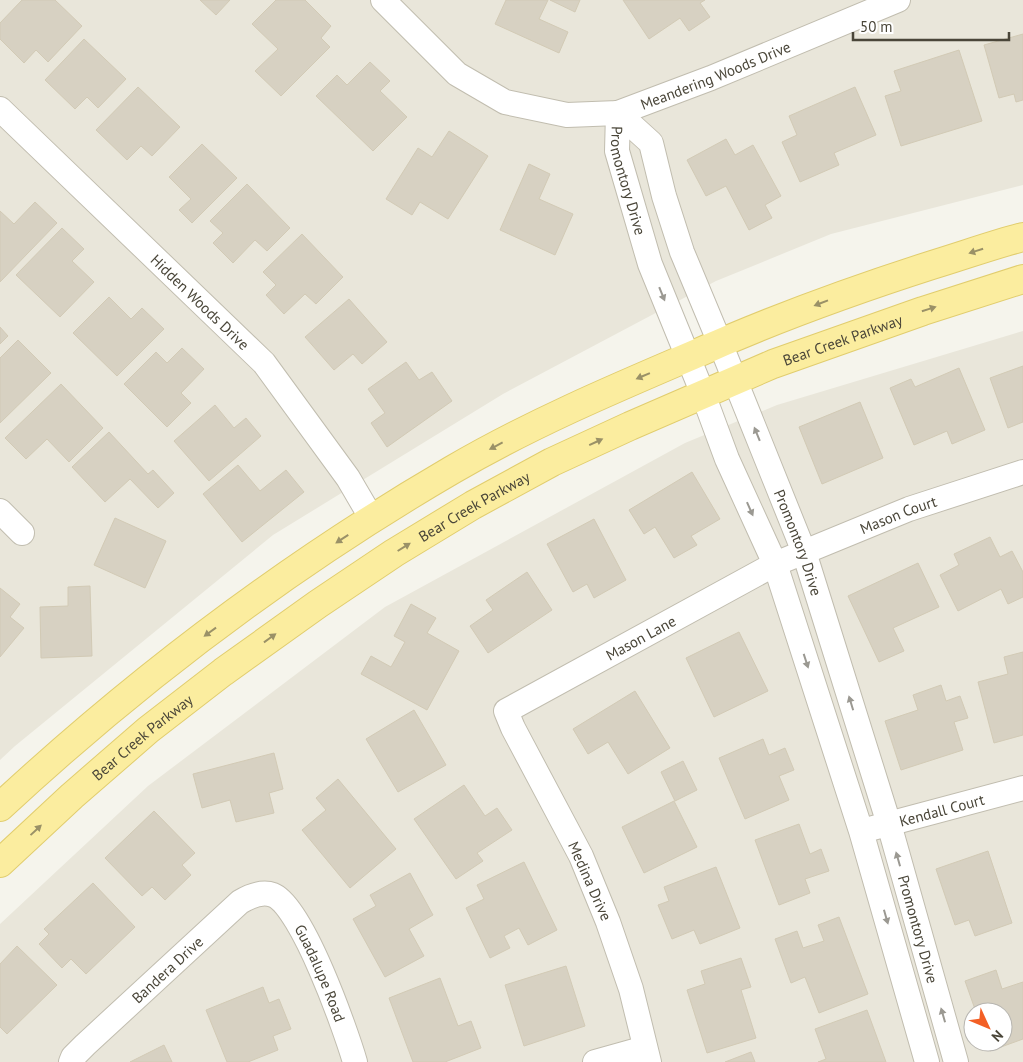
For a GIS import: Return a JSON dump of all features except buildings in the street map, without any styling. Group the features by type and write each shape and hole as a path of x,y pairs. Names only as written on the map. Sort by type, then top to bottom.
{"main road":[{"path":"0,807 44,766 122,699 199,640 294,570 452,470 534,426 613,389 758,326 834,298 1023,237"},
{"name":"Bear Creek Parkway","path":"0,863 72,796 148,730 223,672 318,604 394,553 473,505 552,462 736,380 847,336 1023,279"}],"street":[{"name":"Meandering Woods Drive","path":"383,0 457,74 505,102 567,115 618,113 711,78 898,0"},
{"name":"Hidden Woods Drive","path":"0,108 264,363 348,478 372,519"},
{"name":"Promontory Drive","path":"618,113 651,143 664,196 682,252 736,380 804,552 889,824 956,1062"},
{"name":"Promontory Drive","path":"618,113 616,151 650,264 727,458 775,564 861,831 926,1062"},
{"path":"650,264 682,252"},
{"path":"737,479 769,464"},
{"name":"Mason Court","path":"775,564 909,509 1023,472"},
{"path":"0,511 22,533"},
{"name":"Mason Lane","path":"506,710 775,564"},
{"name":"Medina Drive","path":"506,710 512,728 581,856 608,922 631,989 647,1055"},
{"name":"Kendall Court","path":"861,831 1023,788"},
{"name":"Bandera Drive","path":"71,1062 73,1057 85,1045 240,902 252,895 272,894"},
{"name":"Guadalupe Road","path":"272,894 284,904 296,920 310,948 333,999 355,1062"},
{"path":"595,1062 647,1055"}],"shaded area":[{"path":"0,0 1023,0 1023,185 831,234 716,281 503,394 273,535 0,760"},
{"path":"1023,331 1023,1062 0,1062 0,924 148,786 385,607 685,443 777,405"}]}
